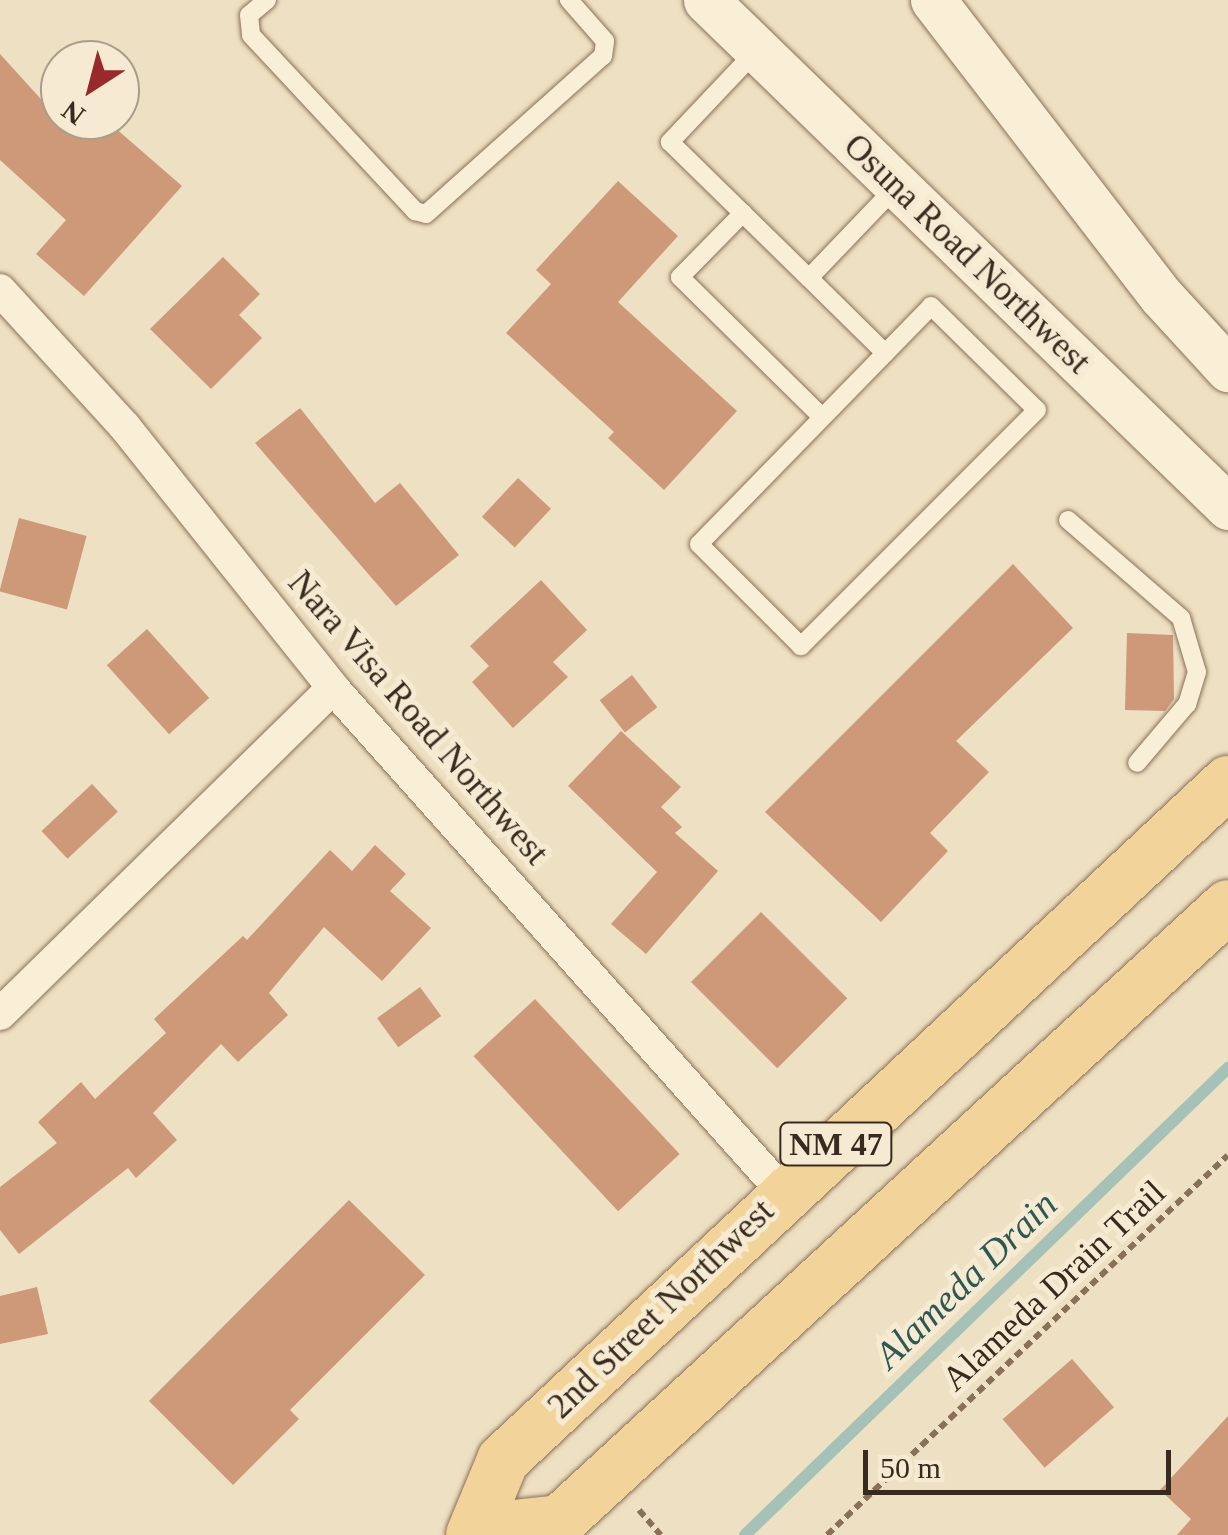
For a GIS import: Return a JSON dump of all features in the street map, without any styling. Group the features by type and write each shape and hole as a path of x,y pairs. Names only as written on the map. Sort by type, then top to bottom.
{"main road":[{"name":"Osuna Road Northwest","path":"706,0 1228,508"},
{"path":"933,0 1162,296 1228,369"},
{"name":"2nd Street Northwest","path":"1228,782 783,1192 504,1460 475,1532 560,1522 1228,906"}],"street":[{"name":"Nara Visa Road Northwest","path":"0,290 125,427 333,688 783,1192"},
{"path":"0,1014 333,688"}],"lane":[{"path":"268,0 249,15 251,35 426,214 602,56 605,41 569,0"},
{"path":"758,50 670,142 885,353"},
{"path":"810,278 897,186"},
{"path":"742,213 680,277 822,418"},
{"path":"931,306 1036,410 801,646 699,544 822,418 931,306"},
{"path":"1068,520 1180,618 1197,672 1187,704 1138,762"}],"path":[{"name":"Alameda Drain Trail","path":"827,1535 1228,1155"}],"building":[{"path":"0,54 40,98 40,140 129,140 182,186 84,296 36,254 66,220 0,160"},
{"path":"618,181 678,236 618,302 737,411 664,490 608,438 614,432 506,333 551,284 536,270"},
{"path":"223,257 260,294 239,315 262,338 211,389 150,329"},
{"path":"300,408 375,503 400,483 459,555 396,606 255,443"},
{"path":"518,478 551,509 515,547 482,517"},
{"path":"19,518 87,536 67,610 0,592"},
{"path":"1013,564 1073,628 956,741 989,772 930,833 948,851 881,922 765,812"},
{"path":"541,580 587,630 553,662 568,677 513,728 472,682 489,666 470,646"},
{"path":"147,629 209,698 169,734 107,665"},
{"path":"1127,633 1173,635 1174,699 1165,711 1125,710"},
{"path":"632,675 657,707 625,733 600,700"},
{"path":"621,731 681,787 661,807 682,827 675,833 718,871 646,954 611,924 657,872 568,786"},
{"path":"92,784 118,812 67,859 42,831"},
{"path":"375,845 406,874 390,891 431,928 382,981 324,927 269,993 288,1015 238,1062 221,1044 153,1113 177,1140 136,1178 128,1168 19,1254 0,1230 0,1187 57,1143 38,1122 81,1082 95,1099 166,1033 154,1019 243,936 247,940 330,850 352,871"},
{"path":"761,912 847,998 777,1068 691,982"},
{"path":"420,987 441,1016 398,1047 377,1018"},
{"path":"535,999 680,1154 618,1211 474,1056"},
{"path":"349,1200 425,1275 290,1410 299,1419 233,1485 149,1401"},
{"path":"37,1287 48,1334 0,1344 0,1296"},
{"path":"1072,1359 1114,1407 1045,1468 1003,1419"},
{"path":"1228,1416 1228,1535 1177,1535 1191,1519 1160,1490"}],"waterway":[{"name":"Alameda Drain","path":"745,1535 1228,1068"}]}
